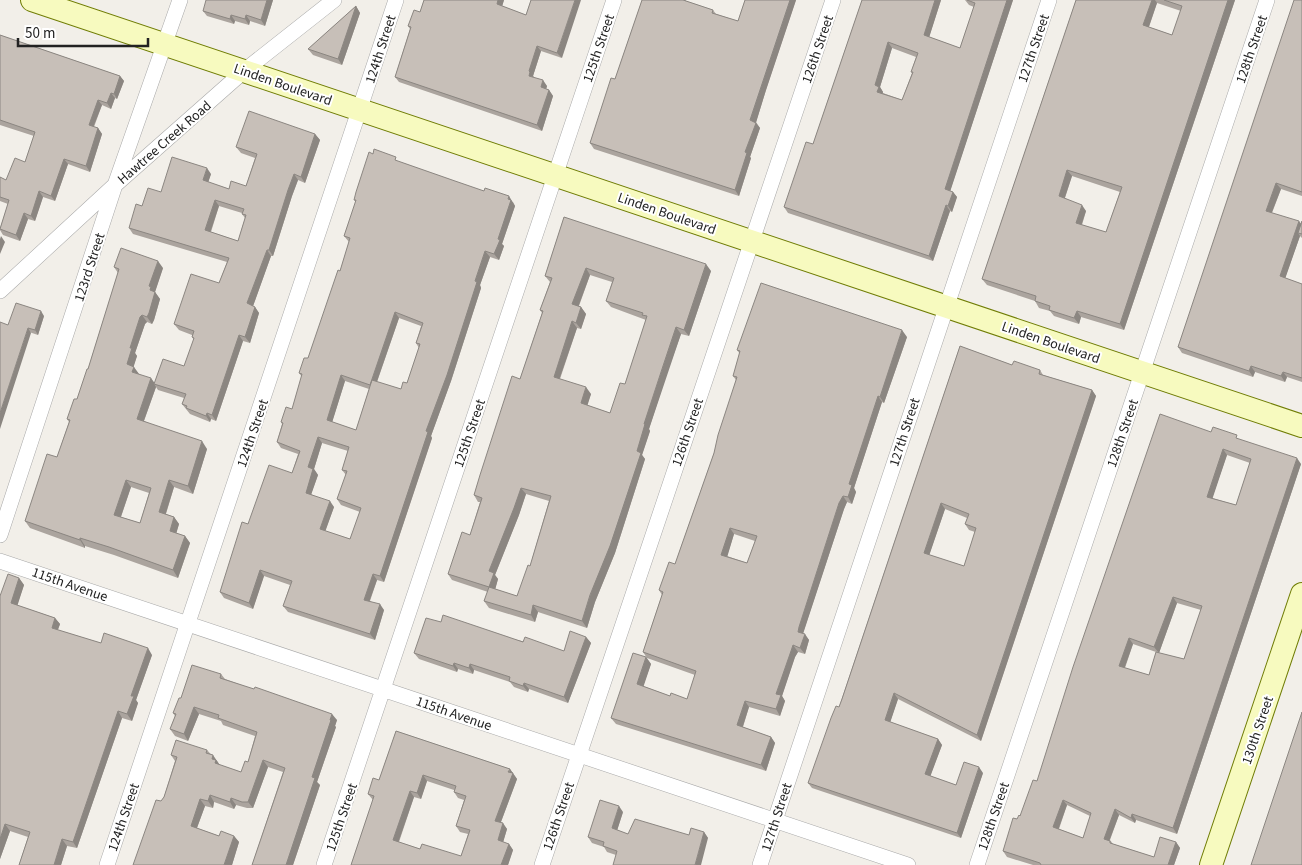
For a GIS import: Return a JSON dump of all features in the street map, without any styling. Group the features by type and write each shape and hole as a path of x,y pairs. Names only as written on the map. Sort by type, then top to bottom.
{"main road":[{"name":"Linden Boulevard","path":"32,0 1302,426"},
{"name":"130th Street","path":"1211,865 1302,594"}],"street":[{"name":"123rd Street","path":"0,535 116,185 180,0"},
{"name":"Hawtree Creek Road","path":"0,291 244,72 334,0"},
{"name":"124th Street","path":"107,865 396,0"},
{"name":"125th Street","path":"324,865 614,0"},
{"name":"126th Street","path":"546,864 579,754 833,0"},
{"name":"127th Street","path":"760,865 1049,0"},
{"name":"128th Street","path":"977,865 1267,0"},
{"name":"115th Avenue","path":"0,561 908,865"}],"building":[{"path":"206,0 267,0 261,20 246,15 245,19 231,15 230,19 203,11"},
{"path":"424,0 498,0 497,4 526,15 531,0 575,0 557,53 537,46 529,71 529,76 543,80 541,87 549,90 537,125 395,77 411,27 408,26 414,10 420,12"},
{"path":"642,0 683,0 713,10 712,13 738,21 745,0 790,0 750,120 756,123 745,152 747,153 735,190 590,143 611,78 615,79"},
{"path":"862,0 935,0 924,35 960,48 975,3 967,0 1007,0 945,189 953,192 948,206 946,205 929,256 784,207 806,142 813,144","holes":["888,42 918,53 902,100 877,92 879,87 875,85"]},
{"path":"1076,0 1152,0 1143,25 1172,35 1182,6 1164,0 1228,0 1120,324 1077,311 1074,318 1049,310 1050,306 1035,301 1036,296 982,279","holes":["1067,170 1122,187 1106,232 1076,223 1082,205 1059,196"]},
{"path":"1294,0 1302,0 1302,192 1276,183 1266,211 1299,221 1280,276 1302,284 1302,378 1283,372 1281,376 1251,366 1249,371 1178,347"},
{"path":"356,6 338,59 308,49"},
{"path":"0,35 120,76 114,94 111,93 107,103 98,100 89,125 98,128 86,166 64,159 51,196 39,191 31,216 24,213 16,235 0,229 9,200 0,197 0,177 6,180 15,158 25,162 35,132 0,120"},
{"path":"249,111 315,134 301,177 294,174 269,250 267,250 247,303 255,307 245,337 239,335 212,415 207,413 206,416 186,408 187,406 182,404 186,394 154,384 163,359 184,366 194,338 192,337 194,331 174,324 191,274 219,283 229,258 129,228 136,204 142,206 148,188 161,192 172,157 207,168 203,180 229,189 231,181 246,186 257,154 236,147","holes":["215,200 244,209 242,214 246,215 238,241 205,230"]},
{"path":"374,149 396,157 395,160 455,181 484,191 485,188 509,196 508,199 511,200 498,239 500,240 494,254 485,251 447,375 426,431 428,432 380,576 373,574 364,600 380,604 370,634 283,606 292,581 260,570 249,603 220,592 242,522 248,524 269,465 292,473 300,451 277,442 283,423 281,422 286,407 292,409 302,374 299,373 304,358 308,358 338,270 340,271 350,238 344,236 356,200 354,200 356,192 369,152 373,154","holes":["395,312 423,323 416,343 420,344 407,383 403,382 401,389 372,380 356,430 327,420 341,375 370,385","318,437 349,447 342,470 347,471 337,499 361,508 350,539 320,529 330,501 306,493 313,469 308,467"]},
{"path":"564,217 706,264 684,330 676,327 644,424 637,451 641,453 610,546 590,595 582,621 533,605 531,615 484,601 489,587 448,574 462,532 470,535 482,498 474,495 512,376 520,379 543,311 540,310 552,278 545,276","holes":["586,268 614,278 606,301 647,316 625,384 620,383 610,413 581,403 586,387 554,377 572,321 576,323 581,307 572,304","521,488 551,496 530,566 528,565 517,596 489,587 494,573 489,571"]},
{"path":"1302,221 1302,234 1298,233"},
{"path":"121,248 158,261 149,286 151,287 150,290 155,292 149,313 147,317 142,315 140,317 127,364 134,367 132,372 151,378 137,419 202,441 188,486 169,480 159,512 174,517 170,531 185,536 173,570 109,547 80,538 80,540 25,521 47,454 57,457 70,420 67,419 74,399 77,399 88,369 119,269 114,267","holes":["126,480 151,488 140,523 114,515"]},
{"path":"761,283 902,330 849,484 852,485 848,497 843,496 839,503 799,627 798,632 805,634 800,648 793,645 776,694 781,695 776,709 745,701 737,725 771,737 761,765 611,718 633,653 646,657 637,684 670,696 671,693 687,699 696,671 643,652 663,592 659,590 669,562 675,564 714,453 737,377 733,376 740,351 737,350","holes":["730,528 757,536 747,563 721,555"]},
{"path":"16,303 41,311 35,330 28,328 0,413 0,322 8,325"},
{"path":"960,346 1012,365 1014,361 1040,370 1039,374 1092,390 977,735 894,693 885,720 938,739 925,774 956,785 964,762 979,767 957,833 808,783 831,718 836,706 839,707","holes":["941,503 969,514 965,524 976,528 964,566 924,553"]},
{"path":"1160,414 1211,432 1213,427 1237,435 1236,438 1297,458 1173,828 1132,814 1131,818 1115,809 1104,839 1110,841 1110,843 1154,857 1160,837 1176,842 1168,865 1041,865 1040,863 1003,851 1013,818 1017,819 1020,816 1033,780 1037,781 1073,667","holes":["1223,449 1251,459 1236,505 1207,497","1173,597 1202,606 1184,659 1156,652 1149,675 1119,666 1129,638 1154,647","1063,800 1091,813 1083,838 1053,827"]},
{"path":"8,574 19,578 11,603 55,618 52,628 101,643 104,633 148,648 131,696 134,696 127,714 118,711 73,842 62,839 54,865 19,865 30,832 5,824 0,839 0,596"},
{"path":"443,615 523,642 525,637 564,651 570,631 586,637 564,697 524,683 523,686 509,681 510,677 470,664 469,668 454,663 453,666 414,653 426,618 441,622"},
{"path":"192,665 221,674 220,678 254,689 255,687 332,714 312,777 315,778 286,865 252,865 285,768 263,760 248,802 231,798 230,802 210,795 208,801 200,799 191,826 219,836 221,831 234,836 224,865 133,865 156,800 161,801 164,797 177,757 171,755 176,740 207,750 206,753 213,755 212,759 216,760 215,763 241,772 245,761 248,762 257,732 218,718 219,715 194,707 184,734 170,729 176,714 173,713 179,698 181,698"},
{"path":"1302,712 1302,865 1251,865"},
{"path":"396,731 510,769 508,772 513,773 495,821 503,823 498,840 509,844 501,865 351,865 374,796 368,794 373,778 379,780","holes":["423,775 456,786 454,792 466,796 456,826 470,830 461,856 422,844 420,849 393,840 410,791 417,793"]},
{"path":"600,800 619,806 612,828 628,834 635,819 689,835 691,828 704,832 695,865 613,865 617,851 603,846 604,842 588,837"}]}
